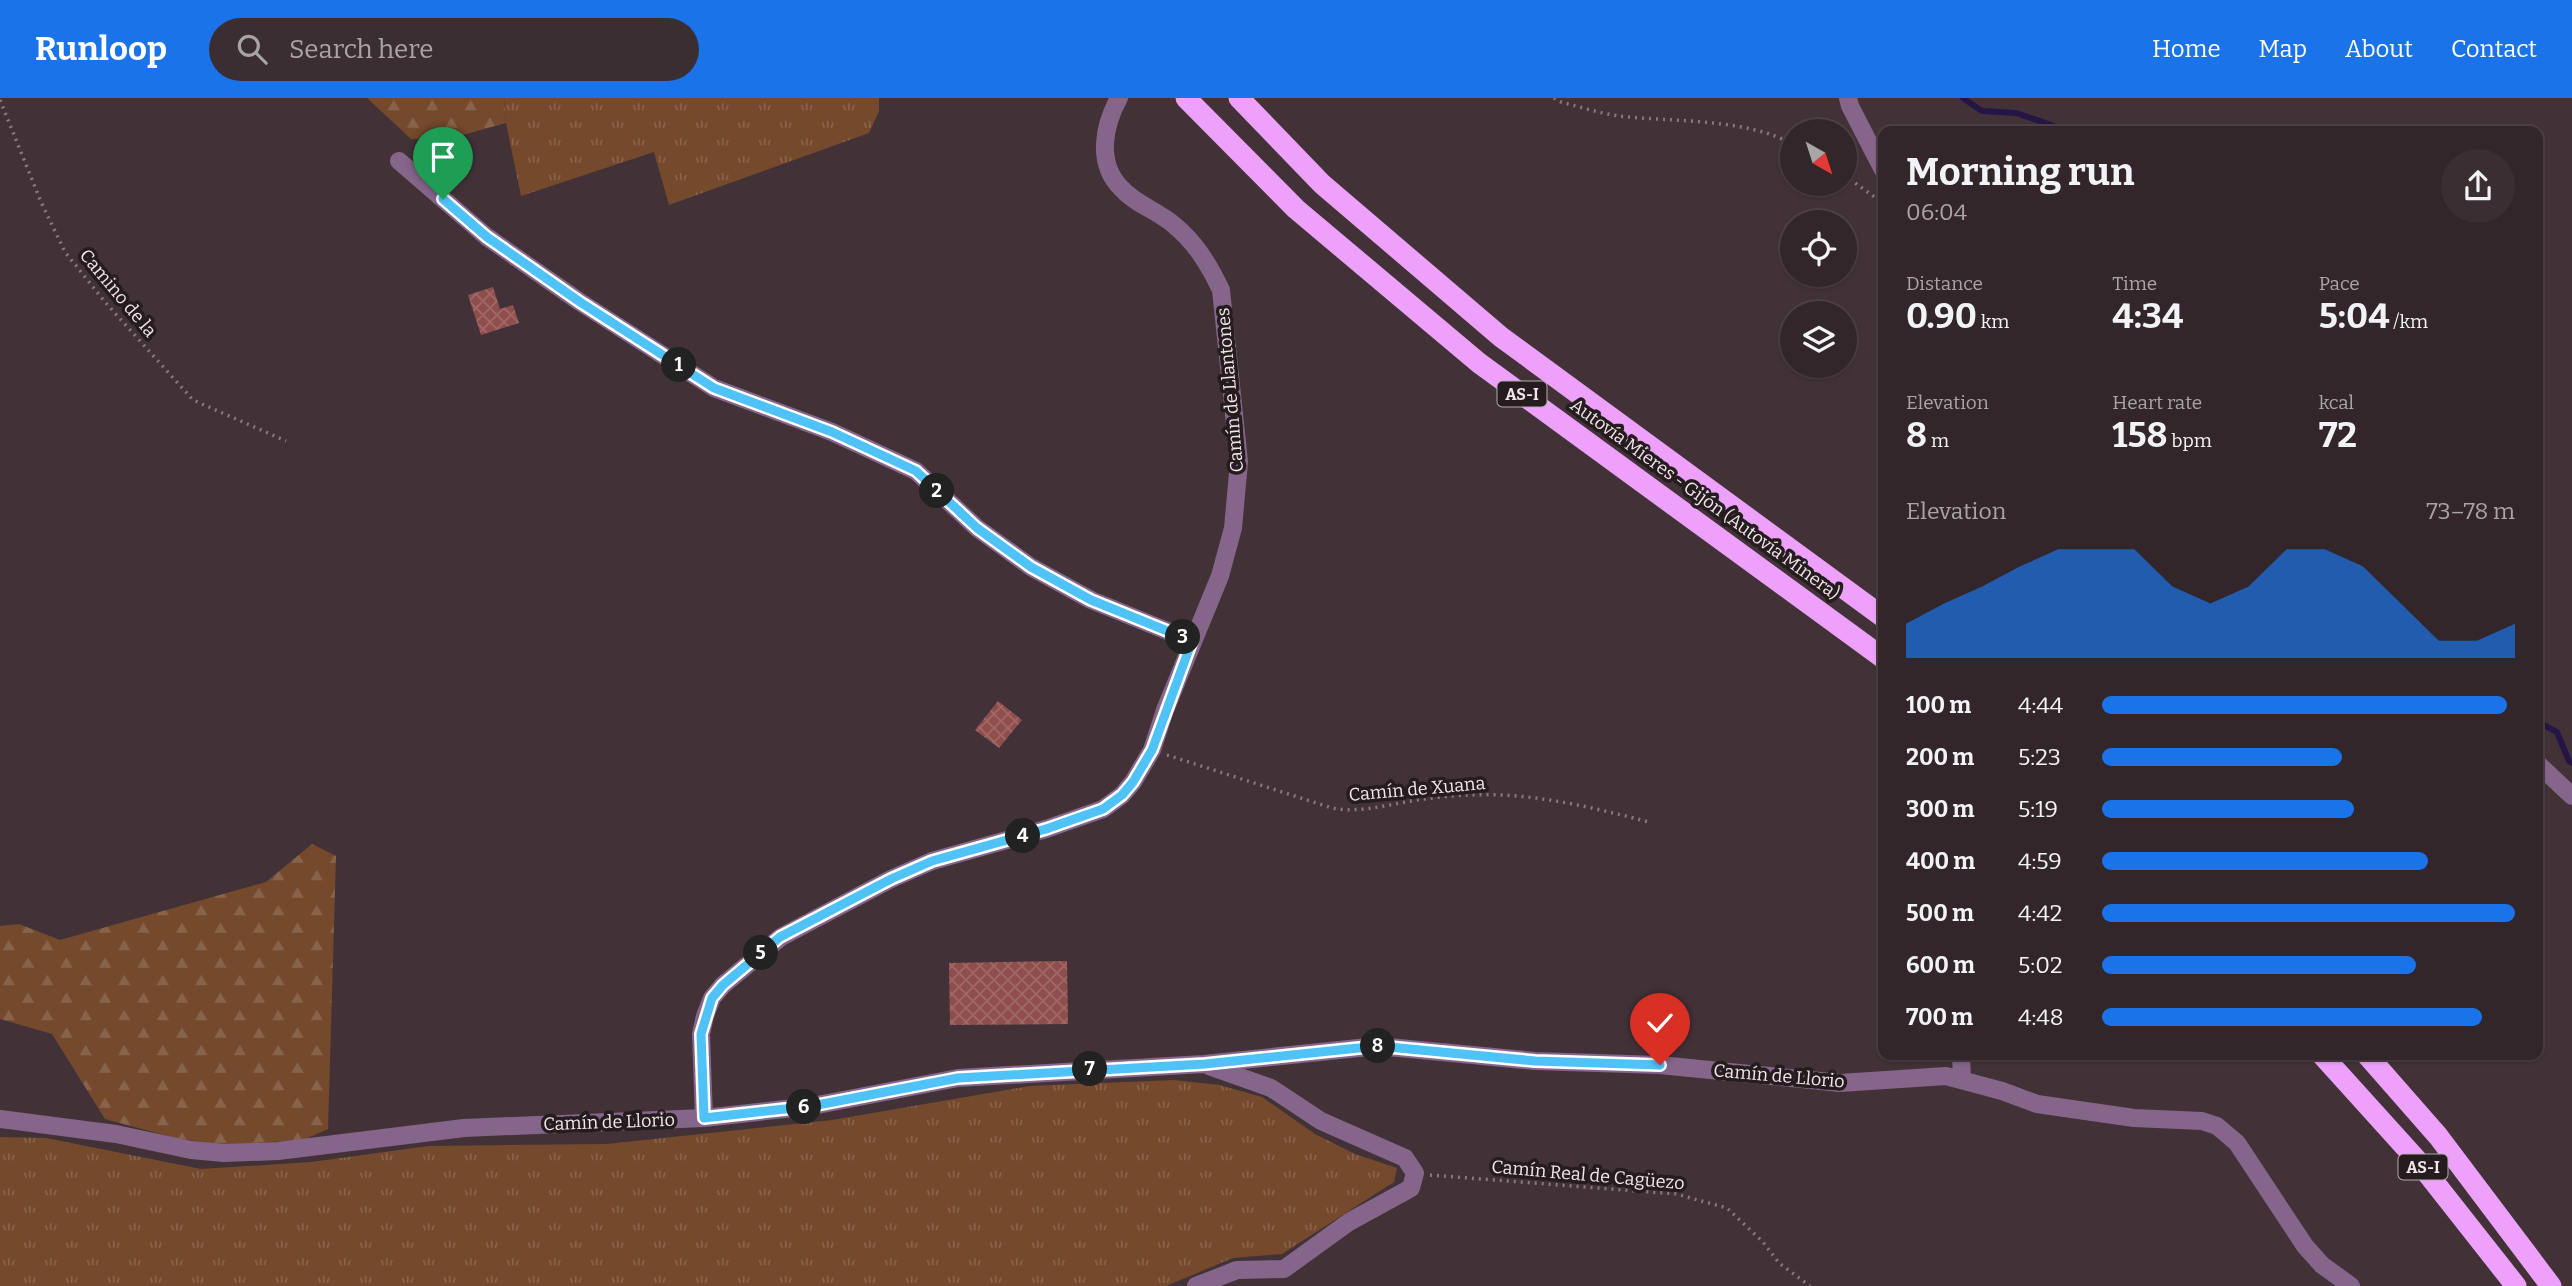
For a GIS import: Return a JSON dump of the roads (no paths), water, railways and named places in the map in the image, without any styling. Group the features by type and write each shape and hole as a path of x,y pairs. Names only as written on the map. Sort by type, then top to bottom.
{"highway":[{"name":"Autovía Mieres - Gijón (Autovía Minera)","path":"1186,98 1296,209 1479,363 1878,654"},
{"name":"Autovía Mieres - Gijón (Autovía Minera)","path":"1238,98 1322,184 1501,337 1878,613"},
{"name":"AS-I","path":"2327,1060 2416,1158 2516,1286"},
{"name":"AS-I","path":"2371,1060 2438,1136 2551,1286"}],"street":[{"name":"Camín de Llantones","path":"704,1118 701,1034 712,998 723,985 780,937 891,879 932,861 1046,829 1103,809 1122,795 1133,782 1152,750 1223,564 1233,528 1239,462 1221,290 1209,265 1193,244 1174,224 1121,188 1107,166 1104,138 1110,115 1119,98"},
{"path":"1848,98 1878,160"},
{"path":"399,161 487,237 580,302 714,388 832,432 916,471 977,528 1031,567 1091,600 1192,641"},
{"path":"2543,769 2572,796"},
{"name":"Camín de Llorio","path":"0,1119 116,1134 191,1150 225,1153 278,1151 464,1128 704,1118 812,1106 958,1078 1205,1064 1378,1046 1535,1061 1660,1065 1840,1083 1946,1076 2037,1104 2074,1111 2134,1118 2203,1121 2217,1126 2238,1143 2305,1246 2322,1265 2351,1286"},
{"path":"1961,1060 1962,1079"},
{"path":"1196,1286 1237,1269 1283,1269 1349,1222 1411,1188 1415,1173 1405,1158 1321,1121 1271,1088 1205,1064"}],"waterway":[{"path":"1963,98 1982,111 2016,113 2054,126"},
{"path":"2543,725 2557,732 2572,763"}]}
